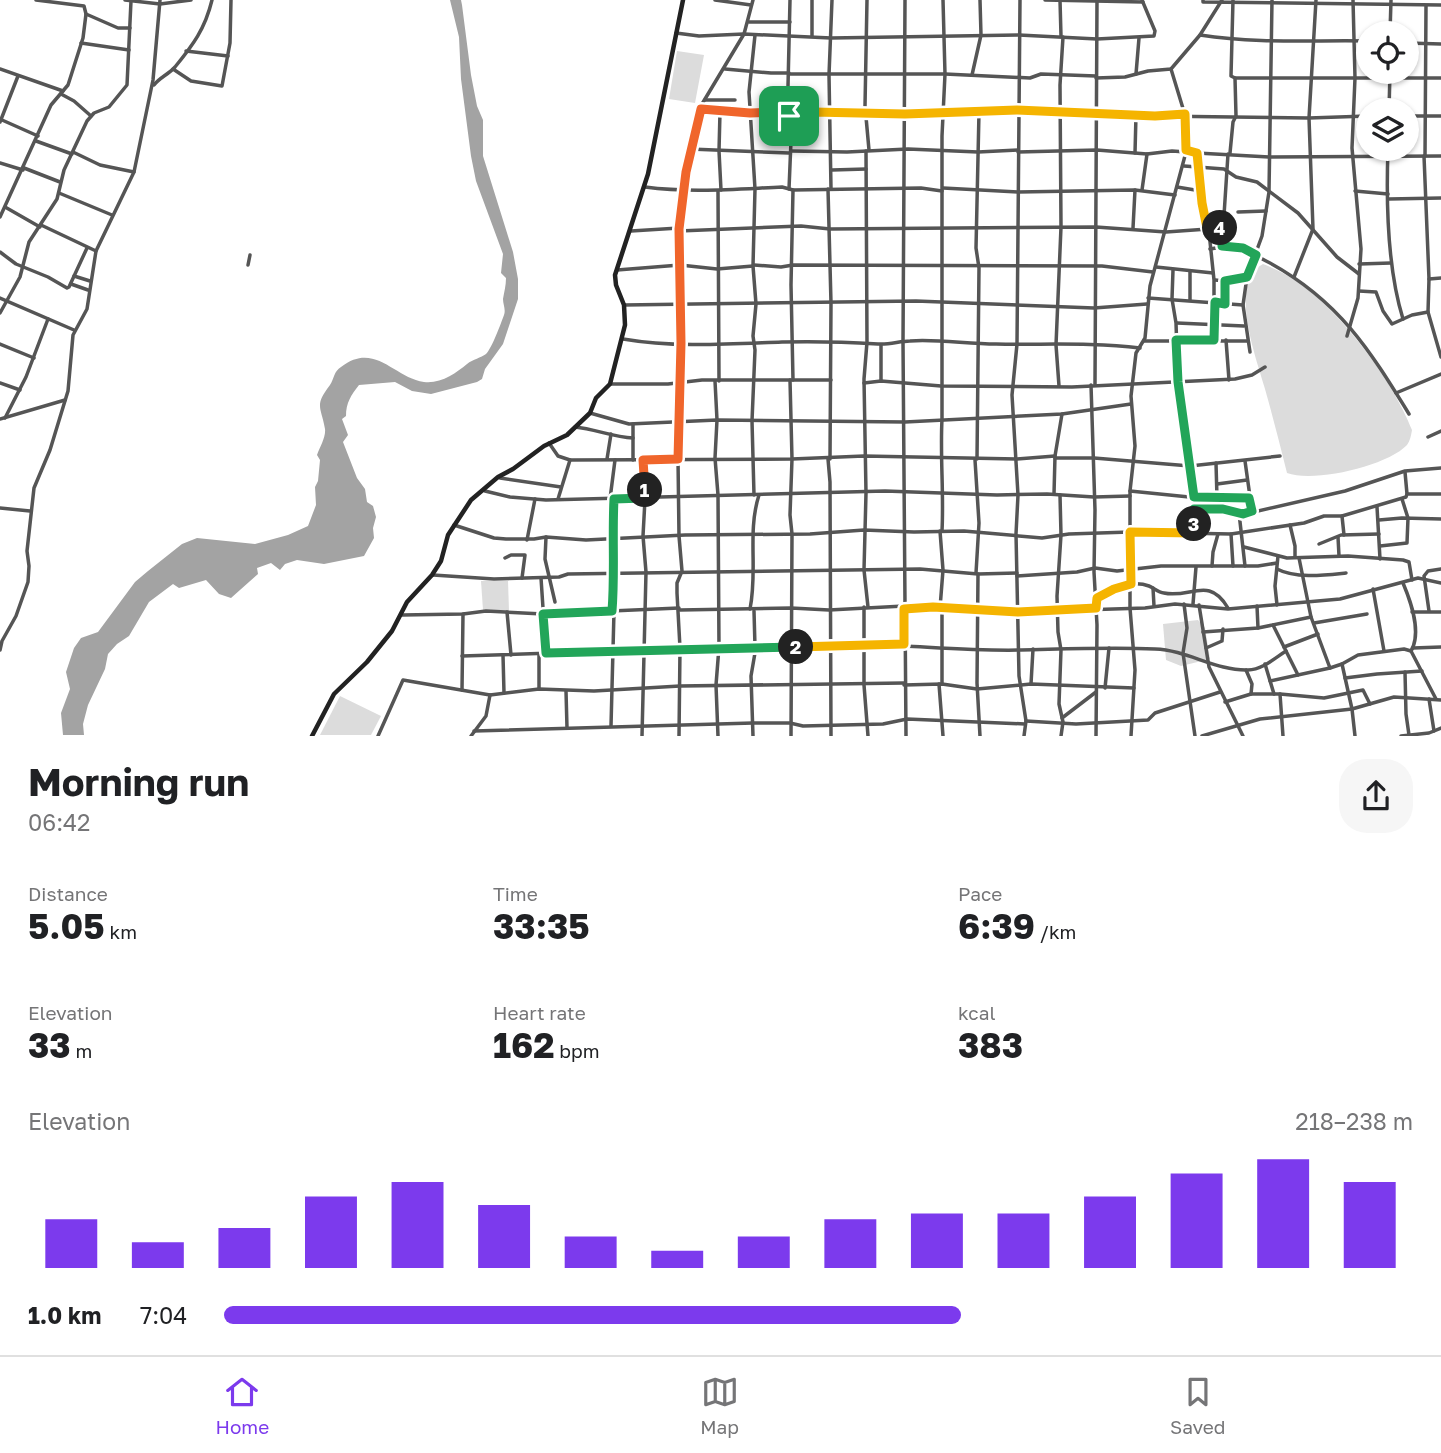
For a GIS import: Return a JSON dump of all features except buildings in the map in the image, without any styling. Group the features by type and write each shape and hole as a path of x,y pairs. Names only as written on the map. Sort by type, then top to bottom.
{"street":[{"path":"36,0 84,6"},
{"path":"0,215 51,105 72,75 81,43 86,0"},
{"path":"125,0 189,0"},
{"path":"150,93 154,83 173,69 203,30 212,0"},
{"path":"173,69 191,81 222,86 232,28 231,0"},
{"path":"312,736 334,694 367,662 392,631 407,602 432,575 441,561 448,535 471,500 485,491 498,477 549,443 567,435 590,414 596,398 610,384 623,339 624,305 615,279 645,187 683,0"},
{"path":"679,736 680,648 677,583 682,571 678,459 681,343 679,230 690,149 701,109 744,34 752,2 717,0"},
{"path":"790,0 790,152 794,227 791,304 791,736"},
{"path":"812,0 812,36"},
{"path":"831,736 829,266 832,0"},
{"path":"867,0 867,151 864,189 867,342 864,383 864,685 868,736"},
{"path":"905,0 903,342 906,736"},
{"path":"943,0 945,74 940,459 943,494 943,648 940,684 943,736"},
{"path":"972,75 981,35 979,0"},
{"path":"1020,0 1017,110 1019,264 1013,386 1018,495 1018,650 1026,723 1024,736"},
{"path":"676,33 699,36 744,34 831,38 1019,35 1097,40 1151,36 1155,33 1143,1 1045,0"},
{"path":"1096,736 1097,598 1093,385 1097,0"},
{"path":"1203,0 1441,5"},
{"path":"1420,5 1424,0"},
{"path":"0,313 23,267 28,244 59,193 60,182 87,121 104,110 124,90 128,79 131,1"},
{"path":"1059,386 1056,345 1061,227 1060,1"},
{"path":"1233,1 1231,76 1355,78"},
{"path":"0,650 28,582 27,551 34,488 50,450 68,391 74,330 87,309 96,251 134,172 150,93 160,2"},
{"path":"723,69 830,75 945,74 1018,77 1061,74 1125,77 1171,69 1200,36 1220,2"},
{"path":"1236,341 1250,352 1244,326 1243,305 1247,277 1262,236 1269,192 1272,2"},
{"path":"1294,276 1313,229 1309,118 1316,2"},
{"path":"1347,336 1359,291 1360,229 1352,156 1355,78 1353,2"},
{"path":"1391,2 1391,21"},
{"path":"1426,6 1424,156 1428,312 1441,357"},
{"path":"86,15 118,28 130,29"},
{"path":"748,22 790,22"},
{"path":"753,736 753,517 757,495 752,421 753,336 757,304 750,71 755,35"},
{"path":"1200,36 1271,42 1353,41"},
{"path":"1136,74 1140,37"},
{"path":"81,43 129,50"},
{"path":"1419,44 1441,44"},
{"path":"186,51 228,56"},
{"path":"0,69 62,92 91,117"},
{"path":"1131,736 1134,649 1130,608 1130,494 1135,462 1131,404 1136,353 1144,341 1147,304 1154,270 1167,232 1186,151 1185,114 1171,69"},
{"path":"18,76 0,120 37,139 87,157 100,166 134,172"},
{"path":"1222,246 1227,171 1236,116 1235,78"},
{"path":"1419,78 1441,78"},
{"path":"705,100 735,100"},
{"path":"701,109 791,114 1017,110 1309,118 1354,115"},
{"path":"718,736 718,495 715,458 720,111"},
{"path":"979,112 976,610 980,736"},
{"path":"1135,153 1136,115"},
{"path":"1419,115 1441,116"},
{"path":"690,149 753,152 905,149 978,152 1097,150 1147,154 1186,151 1269,158 1356,156"},
{"path":"1197,153 1214,280 1214,340"},
{"path":"1142,191 1147,154"},
{"path":"1419,156 1441,156"},
{"path":"1388,161 1391,263 1395,292 1403,319"},
{"path":"0,163 60,182"},
{"path":"1184,166 1227,171 1236,177 1257,182 1288,204 1337,257 1359,274"},
{"path":"832,170 866,169"},
{"path":"645,187 683,192 920,188 1060,192 1096,189 1175,195"},
{"path":"1177,187 1201,191"},
{"path":"1133,228 1135,190"},
{"path":"1355,191 1425,199 1441,198"},
{"path":"59,193 112,216"},
{"path":"5,207 96,251"},
{"path":"1238,212 1266,211"},
{"path":"631,231 977,226 1133,228 1167,232 1222,228"},
{"path":"0,252 23,267 67,288 87,248"},
{"path":"1210,248 1243,248 1294,276 1333,308 1373,355 1409,414"},
{"path":"248,265 250,255"},
{"path":"1359,264 1391,263"},
{"path":"617,270 680,265 717,269 754,265 781,267 1019,264 1124,267 1213,274"},
{"path":"1173,270 1172,299 1176,323 1178,382 1194,497 1194,533"},
{"path":"1190,272 1190,300"},
{"path":"74,276 90,281"},
{"path":"1214,280 1247,277"},
{"path":"1429,279 1441,278"},
{"path":"1225,281 1225,304"},
{"path":"71,284 89,291"},
{"path":"1359,291 1376,292 1391,323 1428,312"},
{"path":"0,298 74,330"},
{"path":"1148,298 1243,305"},
{"path":"624,305 942,302 1094,308 1147,304"},
{"path":"2,418 20,390 48,319"},
{"path":"1176,323 1244,326"},
{"path":"623,339 648,343 830,341 881,345 942,342 1094,344 1140,348"},
{"path":"1226,340 1229,380"},
{"path":"1144,341 1247,341"},
{"path":"0,344 34,358"},
{"path":"881,345 881,381"},
{"path":"864,383 881,381 942,386 1134,384 1229,380 1252,374 1265,367"},
{"path":"1396,393 1441,374"},
{"path":"610,384 831,380"},
{"path":"0,383 20,390"},
{"path":"2,418 65,400"},
{"path":"590,414 633,424 717,420 905,422 1062,414 1131,404"},
{"path":"1054,494 1055,457 1062,414"},
{"path":"633,424 634,460"},
{"path":"575,427 633,438"},
{"path":"1428,437 1441,431"},
{"path":"607,459 611,434"},
{"path":"549,443 558,456 570,460 829,459 864,456 940,459 1055,457 1190,466 1280,456"},
{"path":"558,499 570,460"},
{"path":"613,736 612,611 615,573 612,499 615,460"},
{"path":"642,736 646,572 643,536 646,481 643,460"},
{"path":"1245,461 1252,511"},
{"path":"1216,463 1217,498"},
{"path":"1194,509 1223,509 1239,513 1252,511 1305,501 1405,471 1441,468"},
{"path":"1405,471 1407,494"},
{"path":"498,477 561,486"},
{"path":"1217,484 1247,480"},
{"path":"485,491 535,499 904,492 1249,498"},
{"path":"454,525 494,538 527,540 546,537 586,540 864,530 978,532 1016,534 1033,538 1130,532 1231,534 1290,525 1324,516 1342,516 1402,499 1407,494 1441,494"},
{"path":"1060,495 1057,611 1061,650 1060,736"},
{"path":"527,540 535,499"},
{"path":"1380,546 1407,543 1408,518 1402,499"},
{"path":"1377,507 1380,559"},
{"path":"0,508 30,511"},
{"path":"1239,513 1245,566"},
{"path":"1342,516 1344,535"},
{"path":"1379,520 1441,519"},
{"path":"1290,525 1311,617 1330,668"},
{"path":"1212,566 1218,534"},
{"path":"1231,534 1233,566"},
{"path":"1319,544 1344,535 1379,534"},
{"path":"546,537 545,559 555,602"},
{"path":"1338,537 1339,556"},
{"path":"1244,547 1297,558 1339,556 1407,561 1412,580"},
{"path":"505,558 525,555 522,578"},
{"path":"1277,605 1278,556"},
{"path":"432,575 549,578 568,573 904,569 1017,574 1058,573 1095,568 1117,571 1168,566 1277,566 1287,573 1346,573"},
{"path":"1196,567 1193,590 1208,661 1242,736"},
{"path":"1429,611 1424,579 1426,572 1441,569"},
{"path":"541,578 546,653"},
{"path":"400,615 486,611 543,614 679,609 829,610 866,607 1057,611 1154,607 1167,604 1228,609 1340,598 1412,580 1424,579 1441,583"},
{"path":"1403,582 1412,612 1416,639 1412,650 1438,700"},
{"path":"1097,598 1131,584 1167,594 1193,590 1211,591 1228,609"},
{"path":"1153,588 1154,607"},
{"path":"1373,589 1384,651"},
{"path":"1184,604 1187,628 1183,653 1195,736"},
{"path":"1257,606 1258,628"},
{"path":"507,612 512,654"},
{"path":"1412,612 1441,612"},
{"path":"462,690 463,614"},
{"path":"1314,623 1367,614"},
{"path":"1203,632 1258,628 1311,617"},
{"path":"1273,625 1298,675"},
{"path":"1206,649 1222,641 1223,629"},
{"path":"462,656 719,647 904,645 1018,650 1096,647 1164,649 1246,670 1255,669 1285,649 1318,634"},
{"path":"1270,681 1330,668 1358,654 1441,647"},
{"path":"1031,684 1033,649"},
{"path":"1105,688 1109,649"},
{"path":"539,654 539,689"},
{"path":"503,655 504,693"},
{"path":"1265,664 1274,694"},
{"path":"1342,664 1355,736"},
{"path":"1246,670 1252,684 1251,694"},
{"path":"1345,678 1422,671"},
{"path":"1405,672 1409,735"},
{"path":"378,736 403,680 490,695 539,689 612,690 716,685 940,684 977,689 1060,684 1096,690 1134,688"},
{"path":"1062,720 1096,690"},
{"path":"566,691 568,729"},
{"path":"1225,702 1251,694 1324,698 1365,691 1370,704"},
{"path":"473,733 753,723 790,723 803,726 883,724 907,719 1026,723 1062,720 1076,724 1148,720 1155,713 1220,692"},
{"path":"1280,694 1283,736"},
{"path":"473,733 486,716 490,695"},
{"path":"1202,736 1260,719 1352,709 1394,697 1438,700"},
{"path":"1429,699 1433,733"},
{"path":"1402,735 1433,733 1441,728"}],"shaded area":[{"path":"450,0 461,0 471,75 477,106 483,120 483,156 513,252 518,279 518,299 503,344 485,369 482,379 477,382 431,394 412,391 395,382 359,385 354,392 348,403 346,416 342,419 348,435 343,442 357,478 365,489 367,502 373,506 376,517 374,538 364,556 324,564 297,560 285,564 280,570 271,563 257,568 258,574 231,598 219,594 206,580 179,588 173,584 149,602 129,636 108,654 105,669 88,705 83,724 84,735 63,735 61,713 70,689 66,672 74,648 81,638 98,632 135,582 182,544 197,538 255,544 308,526 316,505 315,487 320,460 317,455 325,432 320,402 339,369 353,360 374,359 413,379 430,382 448,377 486,354 491,346 505,313 503,299 506,278 501,273 503,254 476,181 461,79 459,37"},
{"path":"677,51 704,55 695,103 669,99"},
{"path":"1263,264 1292,278 1310,291 1345,326 1378,368 1392,389 1412,430 1408,443 1397,453 1350,471 1314,476 1287,473 1248,322 1247,287 1252,273"},
{"path":"481,581 508,581 509,611 483,610"},
{"path":"1198,620 1205,628 1210,659 1181,666 1166,660 1163,624"},
{"path":"340,696 381,716 371,735 320,735"}],"route":[{"path":"701,109 750,113 786,112 789,116 813,112 905,114 1017,110 1155,116 1185,114 1186,150 1197,153 1207,228 1222,228 1222,246 1243,248 1256,255 1247,277 1225,281 1225,304 1215,302 1214,340 1176,340 1178,382 1194,497 1249,498 1252,511 1243,514 1223,509 1194,509 1194,533 1130,532 1131,584 1097,598 1096,608 1041,612 988,612 933,607 904,609 904,644 546,653 543,614 612,611 615,573 612,538 614,499 644,498 646,481 643,460 678,459 681,343 679,229 686,172 701,109"}]}
